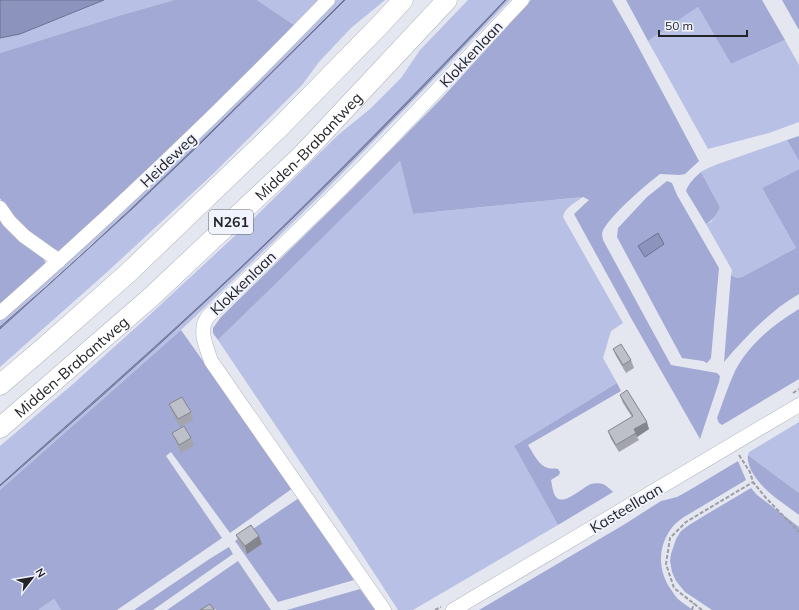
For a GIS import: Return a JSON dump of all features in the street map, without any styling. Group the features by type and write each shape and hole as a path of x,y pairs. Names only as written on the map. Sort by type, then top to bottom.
{"highway":[{"name":"N261","path":"0,385 134,267 279,128 403,0"},
{"name":"Midden-Brabantweg","path":"0,428 150,298 302,155 447,0"}],"street":[{"name":"Heideweg","path":"0,313 132,194 261,70 328,0"},
{"name":"Klokkenlaan","path":"384,610 211,361 203,331 207,318 366,164 463,64 522,0"},
{"path":"0,208 9,221 24,236 59,261"},
{"name":"Kasteellaan","path":"453,610 799,405"}],"path":[{"path":"738,454 750,472 753,482 766,498 799,532"},
{"path":"702,610 674,588 666,564 670,538 686,522 753,482"},
{"path":"692,610 694,603"}],"shaded area":[{"path":"0,0 104,0 20,34 0,38"},
{"path":"104,0 174,0 0,53 0,38 20,34"},
{"path":"174,0 257,0 297,27 195,128 59,251 42,242 26,229 11,213 0,198 0,53"},
{"path":"257,0 322,0 297,27"},
{"path":"334,0 344,0 198,146 0,327 0,319"},
{"path":"344,0 201,143 132,209 0,329 0,327 89,248 175,167"},
{"path":"345,0 385,0 351,28 319,62 302,85 213,174 106,273 0,367 0,329 132,209 201,143"},
{"path":"468,0 505,0 374,136 240,268 181,323 0,485 0,446 73,384 143,321 253,219 338,135 370,109 401,78 420,50"},
{"path":"505,0 396,116 282,229 154,349 0,486 240,268 374,136"},
{"path":"506,0 510,0 324,192 268,247 181,330 0,490 0,486 138,363 274,237 391,120"},
{"path":"531,0 612,0 699,161 685,174 660,174 610,220 604,228 602,234 603,240 671,365 717,373 720,376 700,439 574,214 589,200 583,197 413,214 400,161 218,340 213,333 213,328 221,317 348,193 442,98"},
{"path":"626,0 762,0 785,40 731,64 698,7 648,41"},
{"path":"782,0 799,0 799,30"},
{"path":"698,7 731,64 785,40 799,65 799,122 769,133 708,149 648,41"},
{"path":"799,136 799,161 787,140"},
{"path":"787,140 799,161 799,169 762,188 796,248 742,277 737,278 731,275 732,270 706,224 711,222 720,207 701,172 718,164"},
{"path":"400,161 413,214 583,197 568,208 563,217 623,323 611,331 603,358 617,383 514,446 558,525 413,610 398,610 218,340"},
{"path":"799,169 799,294 778,308 759,325 724,362 731,275 737,278 742,277 796,248 762,188"},
{"path":"701,172 720,207 714,217 706,224 686,191 692,180"},
{"path":"667,181 672,183 677,195 719,268 711,358 707,363 682,358 617,237 618,228 647,197"},
{"path":"0,217 44,259 45,266 0,307"},
{"path":"658,233 664,244 645,257 638,246"},
{"path":"799,309 799,379 722,425 719,423 717,418 732,377 747,352 762,336"},
{"path":"181,330 293,488 230,533 171,452 166,456 222,538 117,610 61,610 54,599 38,610 0,610 0,490"},
{"path":"617,383 621,391 528,445 536,459 542,465 548,468 558,469 560,472 559,475 551,480 556,497 560,500 574,495 594,483 603,484 613,492 558,525 514,446"},
{"path":"799,422 799,493 748,455 749,452"},
{"path":"748,455 799,493 799,515 760,484 751,470"},
{"path":"738,461 746,480 684,517 674,525 664,541 661,558 667,583 676,597 693,610 479,610 625,524 661,501 677,497"},
{"path":"751,488 757,495 799,527 799,610 712,610 685,592 676,581 672,572 670,561 671,554 676,539 681,531"},
{"path":"299,498 354,580 278,602 235,541"},
{"path":"229,547 233,554 153,610 134,610 211,558"},
{"path":"238,561 271,610 167,610"},
{"path":"360,589 375,610 287,610"},
{"path":"54,599 61,610 38,610"}],"building":[{"path":"621,344 631,360 623,365 613,349"},
{"path":"627,390 647,422 634,429 636,433 616,445 608,431 633,416 620,395"},
{"path":"182,397 191,412 178,419 169,404"},
{"path":"184,426 191,438 179,445 172,433"},
{"path":"251,525 259,536 245,546 236,535"},
{"path":"210,604 214,610 200,610"}]}
